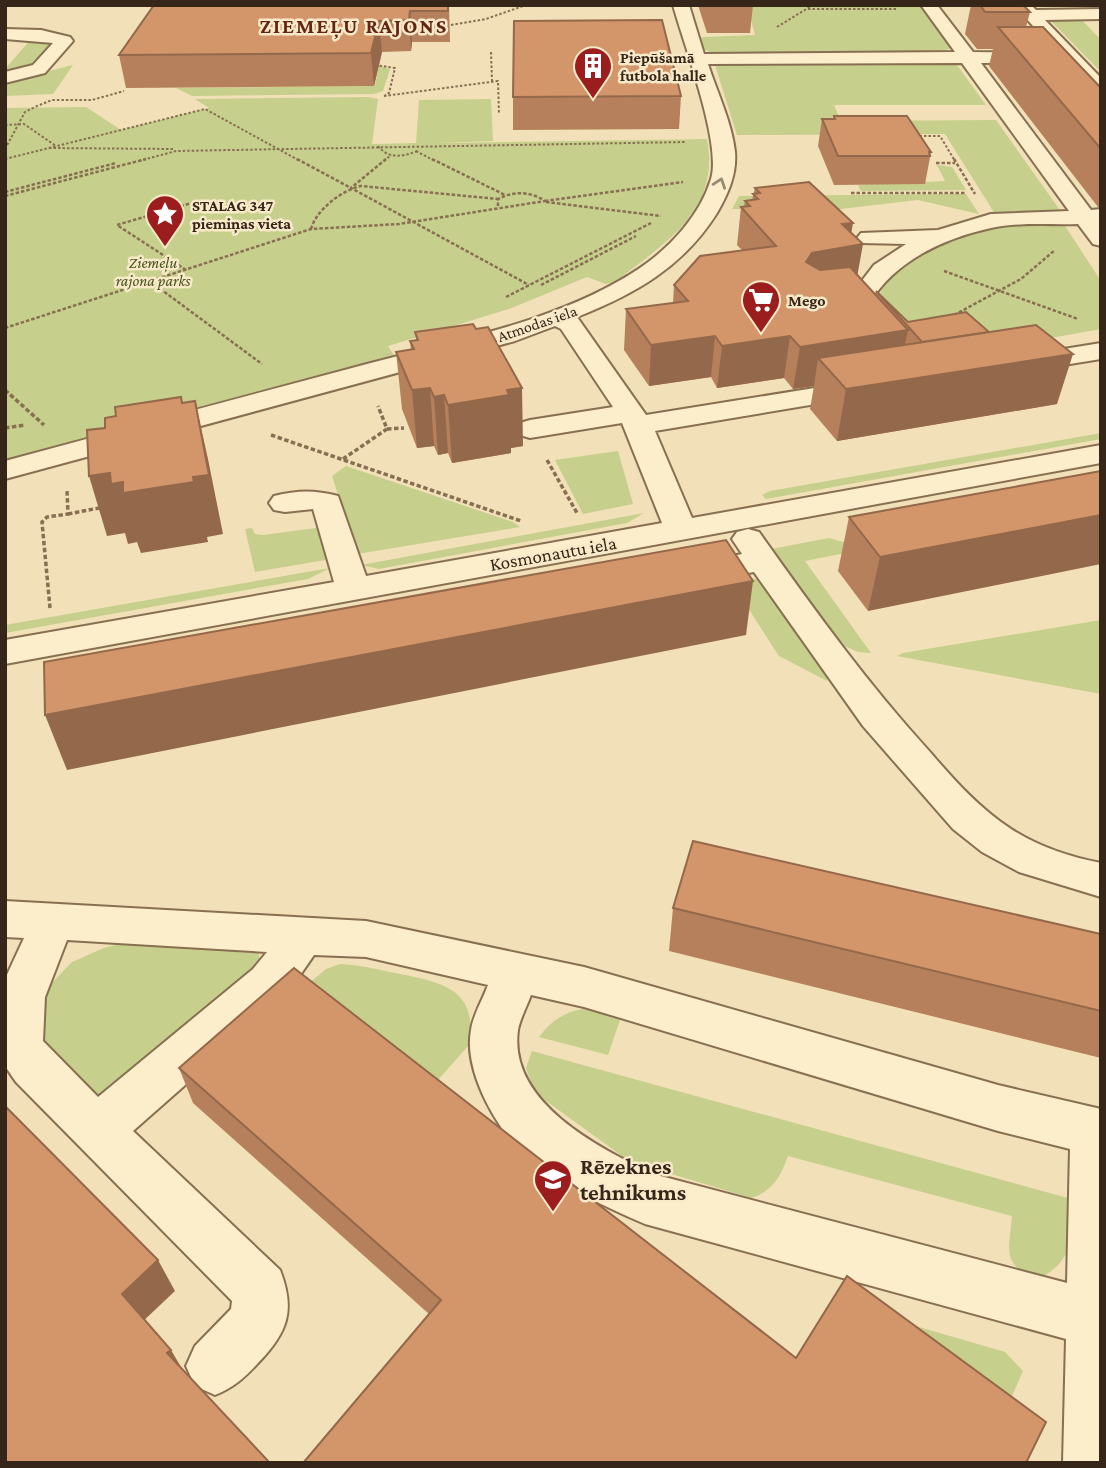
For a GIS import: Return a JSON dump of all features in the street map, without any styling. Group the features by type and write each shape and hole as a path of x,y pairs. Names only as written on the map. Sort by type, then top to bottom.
{"street":[{"name":"Atmodas iela","path":"5,470 506,335 586,307 636,283 669,259 685,241 703,219 722,181 724,149 681,5"},
{"path":"929,5 1093,224"},
{"path":"1027,10 1101,14"},
{"path":"1027,10 1101,89"},
{"path":"5,34 41,35 64,41 39,69 5,78"},
{"path":"698,60 1071,57"},
{"path":"898,348 851,295 887,263 940,237 991,222 1093,224"},
{"path":"869,238 940,237"},
{"path":"556,316 577,334 634,419 668,505 682,530"},
{"path":"990,369 1101,351"},
{"path":"530,429 634,419 894,384"},
{"name":"Kosmonautu iela","path":"5,652 50,628 353,589 1101,454"},
{"path":"285,503 310,499 327,503 353,589"},
{"path":"735,520 832,662 890,734 964,815 996,841 1033,862 1101,880"},
{"path":"666,577 762,560"},
{"path":"50,628 51,662 84,671"},
{"path":"215,1366 259,1321 260,1290 33,1067 19,1045 18,1019 33,967 29,920 366,939 584,987 998,1108 1098,1132 1092,1318 1093,1463"},
{"path":"97,1130 269,983 293,952 298,934"},
{"path":"516,972 494,1031 499,1078 514,1103 549,1144 645,1198 1092,1318"}],"path":[{"path":"451,25 486,19 526,5"},
{"path":"807,9 897,9"},
{"path":"491,52 492,81"},
{"path":"370,69 372,65 395,68 389,93 384,96 498,81 499,114"},
{"path":"5,149 25,112 52,100 92,100 124,90"},
{"path":"5,159 205,109 530,285 586,307"},
{"path":"5,125 24,124 57,146"},
{"path":"915,136 940,136 980,203"},
{"path":"5,194 172,151 703,140 705,157 702,180 692,200 671,216 502,304"},
{"path":"311,229 314,216 391,155 416,151 422,146 697,142 699,162 696,180"},
{"path":"49,148 378,147 391,155"},
{"path":"5,194 163,149 172,151"},
{"path":"416,151 505,195"},
{"path":"936,163 956,163"},
{"path":"5,328 311,229 338,230 696,180 722,181"},
{"path":"351,188 361,186 498,199 505,195 529,194 548,204 664,216 495,302"},
{"path":"851,193 974,193"},
{"path":"498,199 498,208"},
{"path":"186,270 117,225 195,202"},
{"path":"953,316 1000,290 1046,259 1063,240 1093,224"},
{"path":"900,257 1082,320"},
{"path":"150,282 269,369"},
{"path":"5,390 47,427 37,428"},
{"path":"375,397 387,429"},
{"path":"5,430 52,422"},
{"path":"342,460 387,429 404,428"},
{"path":"5,430 26,430"},
{"path":"270,435 531,525"},
{"path":"67,480 68,514"},
{"path":"50,628 42,522 47,517 99,508"}],"green space":[{"path":"747,5 936,5 962,43 944,51 713,53 703,49 699,38 755,35"},
{"path":"1078,16 1101,40 1101,72 1050,20"},
{"path":"33,37 54,42 36,66 5,75 5,69"},
{"path":"926,61 957,65 986,105 834,105 841,121 996,120 1062,213 995,214 945,134 737,135 715,65"},
{"path":"73,65 53,94 5,96 5,82"},
{"path":"379,65 390,69 383,91 374,94 192,96 176,88 375,86"},
{"name":"Ziemeļu rajona parks","path":"195,99 378,99 372,144 416,143 419,100 491,99 493,141 433,143 707,139 709,165 705,187 697,206 685,223 615,282 606,284 587,277 509,309 388,346 395,357 383,363 5,460 5,108 86,107 121,130 209,108"},
{"path":"937,165 952,167 966,190 861,191 858,185 945,181"},
{"path":"966,194 979,214 918,200 832,210 732,209 739,196"},
{"path":"991,221 1065,226 1101,281 1101,329 946,357 877,301 891,268 952,238 977,232"},
{"path":"1101,433 1101,439 766,499 762,495 770,491"},
{"path":"618,451 633,504 583,514 555,460"},
{"path":"346,466 513,522 520,527 357,554 332,476"},
{"path":"644,513 627,523 379,569 361,565"},
{"path":"252,528 255,534 263,535 321,529 331,559 255,572 245,529"},
{"path":"829,538 858,546 845,553 805,561 871,653 858,652 832,640 766,550"},
{"path":"330,568 308,579 5,633 5,625"},
{"path":"726,574 762,580 827,674 827,681 779,656"},
{"path":"1101,620 1101,694 897,656 903,653"},
{"path":"140,938 247,947 259,953 259,965 104,1099 74,1083 48,1054 39,1034 40,995 72,962 104,948"},
{"path":"340,964 431,981 455,992 463,1001 468,1012 469,1045 422,1098 295,995 326,969"},
{"path":"597,1007 622,1014 608,1055 539,1037 564,1015"},
{"path":"532,1051 1075,1200 1069,1247 1058,1265 1037,1280 1025,1274 1012,1262 1009,1248 1012,1216 788,1156 771,1187 751,1198 629,1161 535,1093 526,1068"},
{"path":"840,1304 1005,1352 1023,1371 1005,1412"}],"building":[{"path":"154,5 448,5 448,11 410,11 409,20 379,21 371,53 119,55"},
{"path":"980,5 1023,5 1030,12 985,12"},
{"path":"662,20 681,96 513,97 514,21"},
{"path":"998,27 1043,27 1101,88 1101,149"},
{"path":"834,116 907,116 931,152 930,156 838,156 822,119 835,119"},
{"path":"809,182 853,223 842,224 863,244 812,253 806,262 820,270 850,267 908,330 800,347 790,336 722,346 715,336 651,345 626,309 688,301 674,285 700,256 776,246 741,207 750,206 745,201 758,199 753,194 760,193 755,188"},
{"path":"876,291 908,322 966,312 989,332 922,342"},
{"path":"473,324 476,329 488,327 522,388 507,390 509,395 448,405 444,395 434,397 430,388 412,390 396,352 414,349 410,341 418,340 415,332"},
{"path":"1036,325 1073,354 846,389 818,358"},
{"path":"181,397 182,403 195,401 209,475 193,477 194,482 123,493 123,482 111,484 110,473 89,476 87,430 105,428 105,418 116,416 115,407"},
{"path":"1101,471 1101,515 880,557 849,517"},
{"path":"726,540 753,581 45,715 44,662"},
{"path":"693,841 1101,934 1101,1011 673,908"},
{"path":"294,968 796,1358 847,1276 1046,1422 1026,1463 303,1463 441,1300 179,1068"},
{"path":"5,1106 158,1260 122,1294 171,1350 167,1353 270,1463 5,1463"}],"place":[{"name":"Piepūšamā futbola halle","path":"593,100"},
{"name":"STALAG 347 piemiņas vieta","path":"165,248"},
{"name":"Mego","path":"761,334"},
{"name":"Rēzeknes tehnikums","path":"553,1213"}],"district":[{"name":"ZIEMEĻU RAJONS","path":"354,26"}]}
